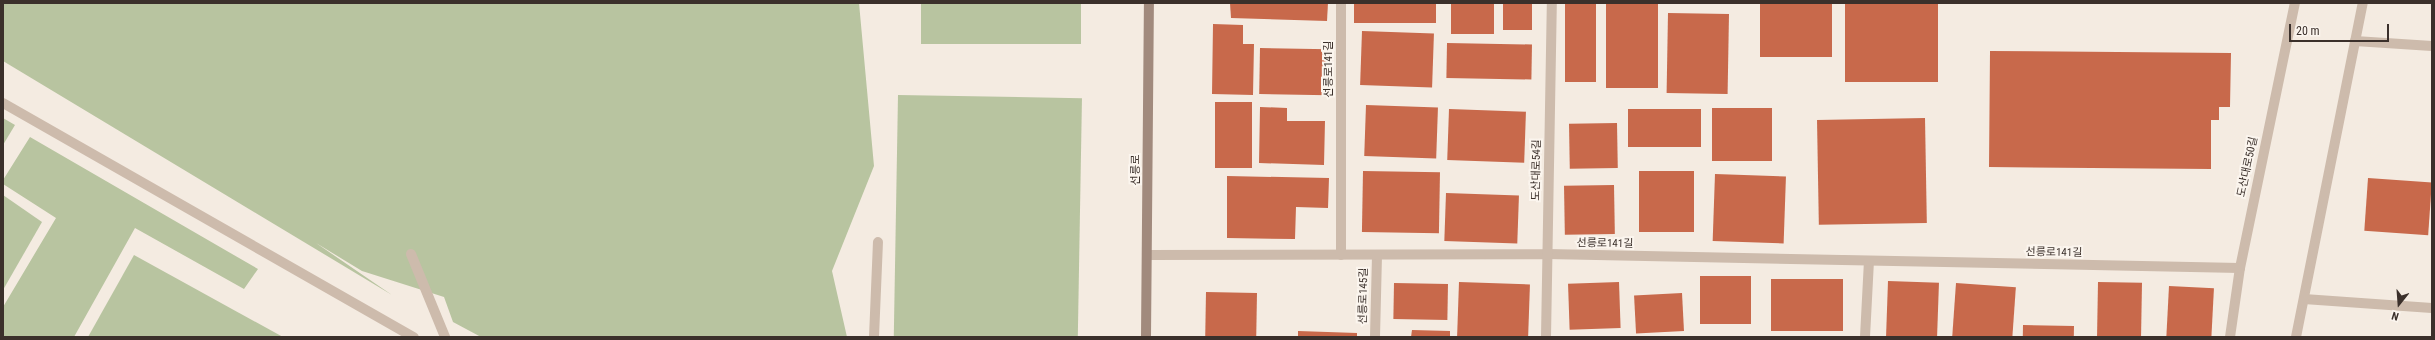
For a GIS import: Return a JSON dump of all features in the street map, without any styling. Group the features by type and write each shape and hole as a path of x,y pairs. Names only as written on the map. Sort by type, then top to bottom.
{"main road":[{"name":"선릉로","path":"1146,337 1148,255 1148,3"}],"street":[{"name":"선릉로141길","path":"1340,3 1341,256"},
{"name":"도산대로54길","path":"1546,337 1552,3"},
{"name":"도산대로50길","path":"2230,337 2240,268 2294,3"},
{"path":"2296,337 2363,3"},
{"path":"2355,41 2432,46"},
{"path":"3,103 414,337"},
{"path":"874,337 878,242"},
{"path":"411,254 445,337"},
{"name":"선릉로141길","path":"1148,255 1377,256 1547,254 2240,268"},
{"name":"선릉로145길","path":"1375,337 1377,256"},
{"path":"1866,337 1869,261"},
{"path":"2304,299 2432,308"}],"green space":[{"path":"3,3 859,3 874,166 832,271 847,337 481,337 453,322 444,297 362,271 316,243 392,295 3,61"},
{"path":"921,3 1081,3 1081,44 921,44"},
{"path":"898,95 1082,98 1078,337 894,337"},
{"path":"3,118 15,125 3,145"},
{"path":"30,137 258,269 244,289 135,228 74,337 3,337 3,307 56,218 3,184 3,180"},
{"path":"3,195 42,222 3,290"},
{"path":"134,255 283,337 88,337"}],"building":[{"path":"1230,3 1328,3 1327,21 1231,18"},
{"path":"1354,3 1436,3 1436,23 1354,23"},
{"path":"1451,3 1494,3 1494,34 1451,34"},
{"path":"1503,3 1532,3 1532,30 1503,30"},
{"path":"1565,3 1596,3 1596,82 1565,82"},
{"path":"1606,3 1658,3 1658,88 1606,88"},
{"path":"1760,3 1832,3 1832,57 1760,57"},
{"path":"1845,3 1938,3 1938,82 1845,82"},
{"path":"1668,13 1729,14 1728,94 1667,93"},
{"path":"1213,24 1243,25 1243,44 1254,44 1253,95 1212,94"},
{"path":"1362,31 1434,34 1432,87 1360,85"},
{"path":"1447,43 1532,44 1531,79 1446,78"},
{"path":"1260,48 1329,49 1328,95 1259,94"},
{"path":"1990,51 2231,53 2230,107 2219,107 2219,120 2211,120 2211,169 1989,167"},
{"path":"1215,102 1252,102 1252,168 1215,168"},
{"path":"1366,105 1438,108 1436,158 1364,156"},
{"path":"1260,107 1287,108 1287,121 1325,121 1324,165 1259,163"},
{"path":"1712,108 1772,108 1772,161 1712,161"},
{"path":"1449,109 1526,112 1524,163 1447,160"},
{"path":"1628,109 1701,109 1701,147 1628,147"},
{"path":"1925,118 1927,223 1819,225 1817,120"},
{"path":"1617,123 1618,168 1570,169 1569,124"},
{"path":"1363,171 1440,172 1439,233 1362,232"},
{"path":"1639,171 1694,171 1694,232 1639,232"},
{"path":"1715,174 1786,176 1784,243 1713,241"},
{"path":"1227,176 1329,178 1328,208 1296,207 1295,239 1227,238"},
{"path":"2368,178 2432,182 2428,235 2364,231"},
{"path":"1614,185 1615,234 1565,235 1564,186"},
{"path":"1446,193 1519,196 1517,244 1444,241"},
{"path":"1700,276 1751,276 1751,324 1700,324"},
{"path":"1771,279 1843,279 1843,331 1771,331"},
{"path":"1888,281 1939,283 1937,337 1886,337"},
{"path":"1459,282 1530,284 1528,337 1457,337"},
{"path":"1619,282 1621,328 1570,330 1568,284"},
{"path":"2098,282 2142,283 2141,337 2097,337"},
{"path":"1394,283 1448,284 1447,320 1393,319"},
{"path":"1956,283 2016,287 2012,337 1952,337"},
{"path":"2169,286 2214,288 2211,337 2166,337"},
{"path":"1206,292 1257,293 1256,337 1205,337"},
{"path":"1682,293 1684,331 1636,333 1634,296"},
{"path":"2023,325 2074,326 2074,337 2023,337"},
{"path":"1412,330 1450,331 1450,337 1411,337"},
{"path":"1298,331 1357,333 1357,337 1298,337"}]}
